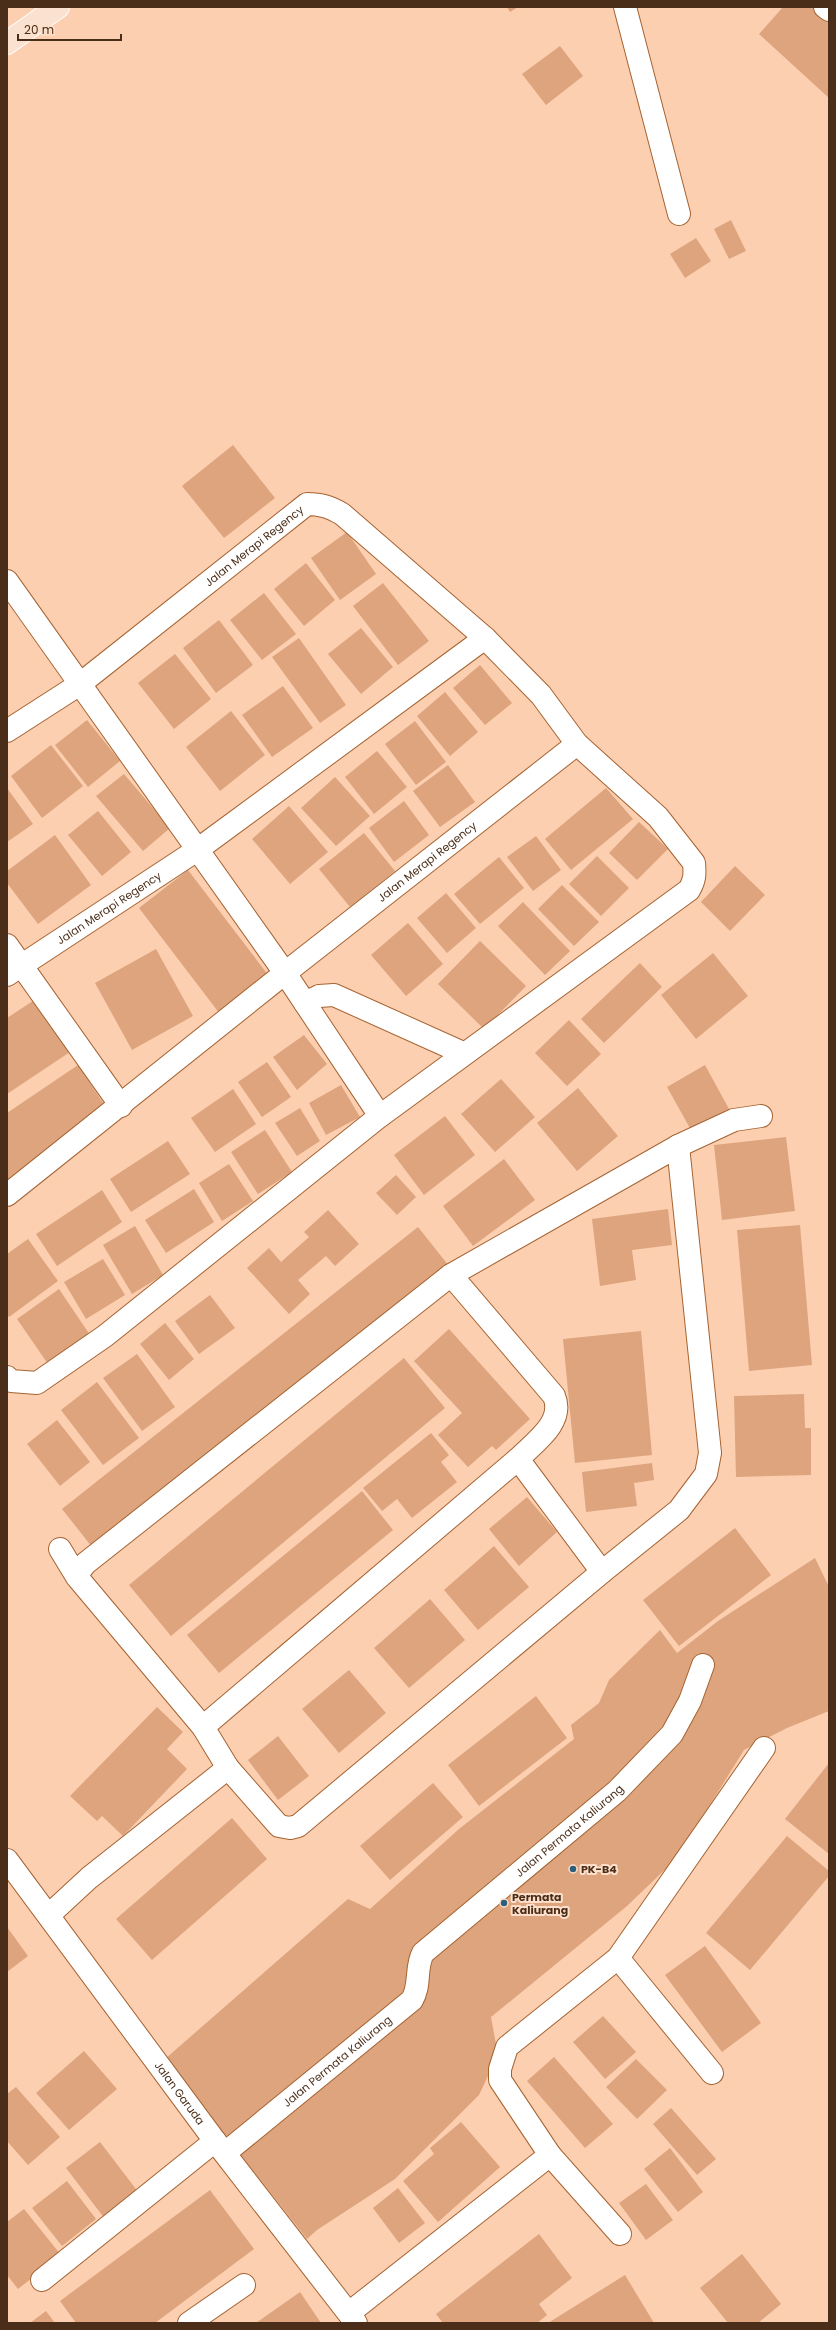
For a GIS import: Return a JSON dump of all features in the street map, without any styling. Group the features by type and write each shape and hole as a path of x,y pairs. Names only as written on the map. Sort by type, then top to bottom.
{"main road":[{"path":"7,43 58,7"}],"street":[{"path":"625,7 679,214"},
{"path":"825,7 829,10"},
{"name":"Jalan Merapi Regency","path":"7,731 80,684 307,504 330,507 342,514 485,638 540,695 576,744 285,973 121,1106 7,1195"},
{"path":"7,581 285,973 380,1116"},
{"name":"Jalan Merapi Regency","path":"14,970 197,850 485,638"},
{"path":"7,1377 11,1381 37,1383 98,1340 380,1116 463,1053 689,890 694,881 694,863 658,817 576,744"},
{"path":"7,945 14,970 121,1106"},
{"path":"305,1003 319,996 334,995 463,1053"},
{"path":"77,1578 81,1569 86,1563 451,1275 678,1146 734,1120 761,1116"},
{"path":"60,1549 77,1578 202,1727 228,1768 279,1826 290,1828 298,1826 602,1572 679,1510 706,1474 710,1453 678,1146"},
{"path":"202,1727 518,1459 554,1422 558,1405 554,1396 451,1275"},
{"path":"518,1459 602,1572"},
{"name":"Jalan Permata Kaliurang","path":"42,2280 220,2147 412,2000 418,1988 418,1965 423,1953 617,1792 672,1734 690,1701 703,1665"},
{"path":"620,2234 550,2155 500,2080 502,2055 507,2046 618,1958 764,1748"},
{"path":"49,1915 89,1878 228,1768"},
{"name":"Jalan Garuda","path":"7,1860 220,2147 353,2318"},
{"path":"618,1958 712,2073"},
{"path":"353,2318 550,2155"},
{"path":"189,2323 244,2285"}],"building":[{"path":"507,7 518,7 510,12"},
{"path":"783,7 814,7 829,20 829,98 759,34"},
{"path":"560,46 583,76 546,105 522,74"},
{"path":"731,220 746,251 729,259 714,229"},
{"path":"696,238 711,261 685,278 670,254"},
{"path":"233,445 275,498 224,538 182,486"},
{"path":"347,532 376,574 340,600 311,558"},
{"path":"306,563 335,600 304,626 274,589"},
{"path":"383,583 429,641 398,665 353,606"},
{"path":"264,593 296,634 262,660 230,620"},
{"path":"219,620 253,665 216,693 183,648"},
{"path":"361,628 393,667 361,694 328,654"},
{"path":"299,638 346,705 320,723 272,657"},
{"path":"175,654 211,699 174,729 138,683"},
{"path":"480,665 512,703 485,725 453,688"},
{"path":"283,686 313,728 272,757 242,715"},
{"path":"445,692 478,732 450,756 417,716"},
{"path":"231,711 265,755 220,791 186,747"},
{"path":"87,720 120,761 88,787 55,745"},
{"path":"415,721 446,762 416,785 385,744"},
{"path":"51,745 83,786 42,818 11,776"},
{"path":"377,751 407,787 374,814 345,777"},
{"path":"448,765 475,802 440,827 413,791"},
{"path":"124,774 170,828 143,851 96,796"},
{"path":"335,777 370,816 336,846 301,808"},
{"path":"7,788 33,824 7,842"},
{"path":"606,788 633,819 571,870 545,839"},
{"path":"404,801 429,835 394,862 369,828"},
{"path":"289,806 328,852 290,884 252,839"},
{"path":"98,811 131,852 102,876 68,835"},
{"path":"639,822 668,849 637,880 609,853"},
{"path":"364,833 395,871 350,907 319,869"},
{"path":"55,835 91,885 38,924 7,883 7,871"},
{"path":"536,836 561,870 533,891 507,857"},
{"path":"597,856 629,888 601,916 569,884"},
{"path":"499,857 524,888 480,924 454,894"},
{"path":"735,866 765,895 730,931 701,902"},
{"path":"188,870 272,980 223,1018 139,908"},
{"path":"562,885 599,922 574,946 538,909"},
{"path":"446,893 476,928 447,953 417,918"},
{"path":"523,902 570,951 545,975 498,926"},
{"path":"408,923 443,964 406,996 371,955"},
{"path":"480,941 526,986 484,1029 438,984"},
{"path":"156,949 193,1016 132,1050 95,983"},
{"path":"713,953 748,996 696,1039 661,995"},
{"path":"640,963 662,987 604,1043 581,1019"},
{"path":"36,999 70,1052 7,1094 7,1018"},
{"path":"569,1020 601,1054 567,1086 535,1053"},
{"path":"304,1035 327,1064 297,1090 273,1057"},
{"path":"267,1062 291,1097 262,1117 238,1082"},
{"path":"78,1065 109,1112 7,1181 7,1113"},
{"path":"705,1065 729,1109 691,1130 667,1087"},
{"path":"501,1079 535,1117 495,1152 461,1114"},
{"path":"341,1085 360,1117 326,1135 309,1103"},
{"path":"578,1088 618,1136 577,1171 537,1123"},
{"path":"233,1089 256,1124 215,1152 191,1118"},
{"path":"300,1108 320,1141 297,1156 275,1123"},
{"path":"445,1116 475,1155 424,1195 394,1155"},
{"path":"265,1130 292,1172 258,1194 231,1152"},
{"path":"786,1137 795,1211 722,1220 714,1145"},
{"path":"168,1141 190,1174 131,1212 110,1179"},
{"path":"504,1159 535,1200 473,1246 443,1206"},
{"path":"229,1164 253,1201 222,1221 199,1183"},
{"path":"396,1175 416,1197 397,1215 376,1193"},
{"path":"194,1189 214,1222 166,1253 145,1220"},
{"path":"102,1190 122,1222 57,1266 36,1234"},
{"path":"668,1209 672,1245 632,1250 636,1280 600,1286 592,1219"},
{"path":"328,1210 359,1244 335,1266 326,1256 298,1280 310,1294 289,1314 247,1268 269,1248 281,1262 309,1237 304,1232"},
{"path":"800,1225 812,1365 749,1371 737,1230"},
{"path":"135,1226 163,1275 132,1294 103,1245"},
{"path":"418,1227 453,1271 96,1552 62,1509"},
{"path":"28,1239 58,1281 9,1317 7,1314 7,1254"},
{"path":"103,1259 125,1295 86,1319 64,1282"},
{"path":"59,1289 90,1335 48,1364 17,1319"},
{"path":"210,1295 235,1328 199,1354 175,1321"},
{"path":"165,1323 194,1359 169,1380 140,1344"},
{"path":"449,1329 530,1419 496,1450 492,1446 468,1467 438,1435 462,1413 414,1361"},
{"path":"641,1331 652,1455 575,1463 563,1339"},
{"path":"137,1354 175,1407 142,1431 103,1378"},
{"path":"404,1358 445,1408 171,1636 129,1585"},
{"path":"97,1382 139,1438 103,1465 61,1410"},
{"path":"804,1394 805,1428 811,1428 811,1475 736,1477 734,1396"},
{"path":"57,1420 90,1462 60,1486 27,1444"},
{"path":"431,1433 449,1455 441,1462 457,1482 412,1518 397,1499 382,1511 363,1488"},
{"path":"652,1463 654,1480 634,1483 637,1506 586,1512 582,1472"},
{"path":"362,1491 393,1530 219,1673 187,1635"},
{"path":"527,1497 557,1532 519,1566 489,1529"},
{"path":"735,1528 771,1575 679,1646 643,1600"},
{"path":"494,1546 529,1587 478,1630 444,1590"},
{"name":"Permata Kaliurang","path":"815,1558 829,1587 829,1711 787,1728 744,1750 677,1858 627,1906 491,2017 498,2055 479,2095 395,2179 317,2230 307,2239 165,2059 348,1899 370,1909 459,1829 574,1739 571,1725 599,1703 609,1680 660,1630 677,1653 718,1621"},
{"path":"430,1599 465,1640 409,1688 374,1648"},
{"path":"349,1670 386,1713 339,1753 302,1709"},
{"path":"536,1696 567,1738 479,1806 448,1765"},
{"path":"157,1707 183,1732 167,1749 187,1769 123,1836 102,1816 97,1821 70,1796"},
{"path":"278,1736 309,1776 278,1800 248,1760"},
{"path":"829,1763 829,1854 785,1819"},
{"path":"433,1783 463,1817 390,1880 360,1846"},
{"path":"232,1818 267,1859 152,1960 116,1919"},
{"path":"787,1836 829,1871 829,1876 750,1970 706,1933"},
{"path":"7,1927 28,1956 7,1972"},
{"path":"705,1946 761,2023 722,2052 665,1975"},
{"path":"603,2016 636,2052 605,2079 573,2042"},
{"path":"84,2051 117,2089 69,2130 36,2093"},
{"path":"554,2057 613,2124 585,2148 527,2081"},
{"path":"636,2059 667,2090 637,2119 606,2087"},
{"path":"16,2087 60,2137 28,2165 7,2141 7,2094"},
{"path":"671,2108 716,2159 697,2175 653,2124"},
{"path":"461,2122 500,2167 438,2222 403,2181 434,2154 430,2148"},
{"path":"100,2142 139,2193 105,2219 66,2168"},
{"path":"670,2148 703,2192 678,2212 644,2169"},
{"path":"67,2181 96,2219 62,2246 32,2208"},
{"path":"646,2184 673,2220 646,2240 619,2203"},
{"path":"398,2188 425,2223 399,2243 373,2208"},
{"path":"210,2190 254,2249 155,2323 76,2323 60,2301"},
{"path":"24,2209 61,2255 18,2289 7,2275 7,2222"},
{"path":"539,2234 572,2278 539,2304 547,2315 537,2323 443,2323 436,2314"},
{"path":"742,2254 781,2304 758,2323 728,2323 700,2288"},
{"path":"625,2275 654,2323 548,2323"},
{"path":"300,2292 321,2323 256,2323"},
{"path":"46,2311 55,2323 30,2323"}],"place":[{"name":"PK-B4","path":"573,1869"},
{"name":"Permata Kaliurang","path":"504,1903"}]}
